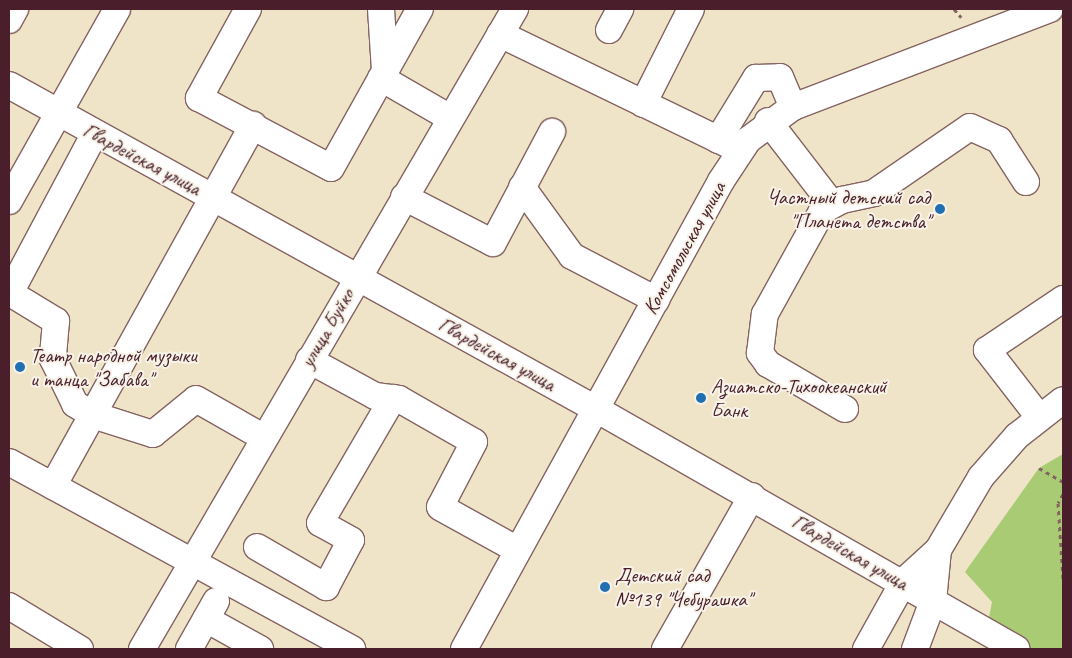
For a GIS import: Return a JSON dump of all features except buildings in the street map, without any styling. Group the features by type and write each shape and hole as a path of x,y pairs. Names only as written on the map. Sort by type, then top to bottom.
{"street":[{"path":"9,20 15,9"},
{"name":"Гвардейская улица","path":"9,201 117,9"},
{"path":"248,9 199,98 331,168 420,9"},
{"path":"381,9 383,74"},
{"name":"улица Буйко","path":"142,649 190,562 514,9"},
{"path":"643,104 691,9"},
{"name":"Комсомольская улица","path":"464,649 656,300 729,145 793,107 1024,14 1050,9"},
{"path":"500,34 729,145 756,78 780,77 793,107"},
{"path":"383,74 450,118"},
{"path":"9,85 57,113"},
{"name":"Гвардейская улица","path":"57,113 358,276 752,496 904,581 933,601 1016,649"},
{"path":"768,121 832,204"},
{"path":"53,486 253,125"},
{"path":"845,409 768,364 760,353 765,314 817,218 832,204 874,193 970,127 999,140 1026,182"},
{"path":"404,197 493,243 552,132"},
{"path":"95,133 10,293 56,321 53,359 75,404 93,415 153,434 196,399 263,437"},
{"path":"522,187 572,256 656,300"},
{"path":"1039,417 987,350 1063,299"},
{"path":"309,360 375,396 393,398 474,442 440,507 518,550"},
{"path":"257,547 326,587 351,540 320,522 393,398"},
{"path":"866,649 904,581 938,550 981,477 1039,417 1063,400"},
{"path":"12,470 53,486 352,649"},
{"path":"665,649 752,496"},
{"path":"915,649 933,601 938,550"},
{"path":"9,606 80,649"},
{"path":"189,649 211,610 260,649"}],"path":[{"path":"954,9 958,18 966,15"},
{"path":"1039,468 1063,482"},
{"path":"1063,494 1058,503 1063,578"}],"green space":[{"path":"1063,454 1063,649 1024,649 987,628 992,602 965,572 1039,468"}],"place":[{"name":"Частный детский сад \"Планета детства\"","path":"940,209"},
{"name":"Театр народной музыки и танца \"Забава\"","path":"20,367"},
{"name":"Азиатско-Тихоокеанский Банк","path":"701,398"},
{"name":"Детский сад №139 \"Чебурашка\"","path":"605,587"}]}
